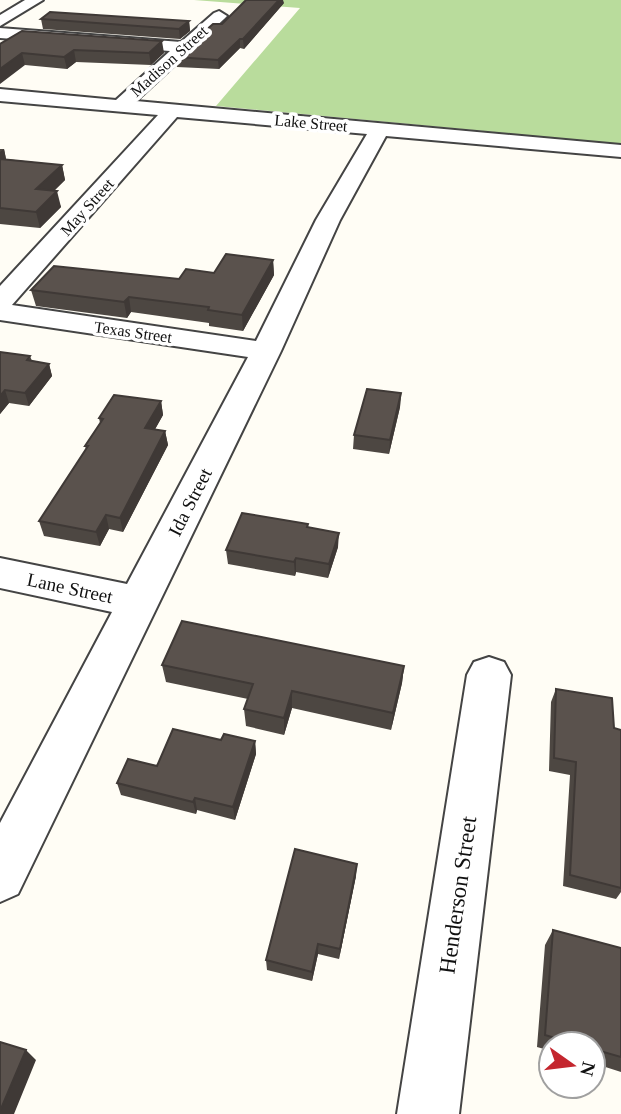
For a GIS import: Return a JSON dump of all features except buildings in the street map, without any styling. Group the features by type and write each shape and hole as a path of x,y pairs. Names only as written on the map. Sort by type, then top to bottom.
{"street":[{"path":"0,21 36,0"},
{"name":"Madison Street","path":"119,107 219,16"},
{"path":"0,33 182,47"},
{"name":"Lake Street","path":"0,95 621,151"},
{"name":"May Street","path":"0,303 172,111"},
{"name":"Ida Street","path":"0,876 266,352 328,220 380,129"},
{"name":"Texas Street","path":"0,312 266,352"},
{"name":"Lane Street","path":"0,573 139,602"},
{"name":"Henderson Street","path":"428,1114 489,675"}],"green space":[{"path":"194,0 621,0 621,144 216,106 300,8"}]}
